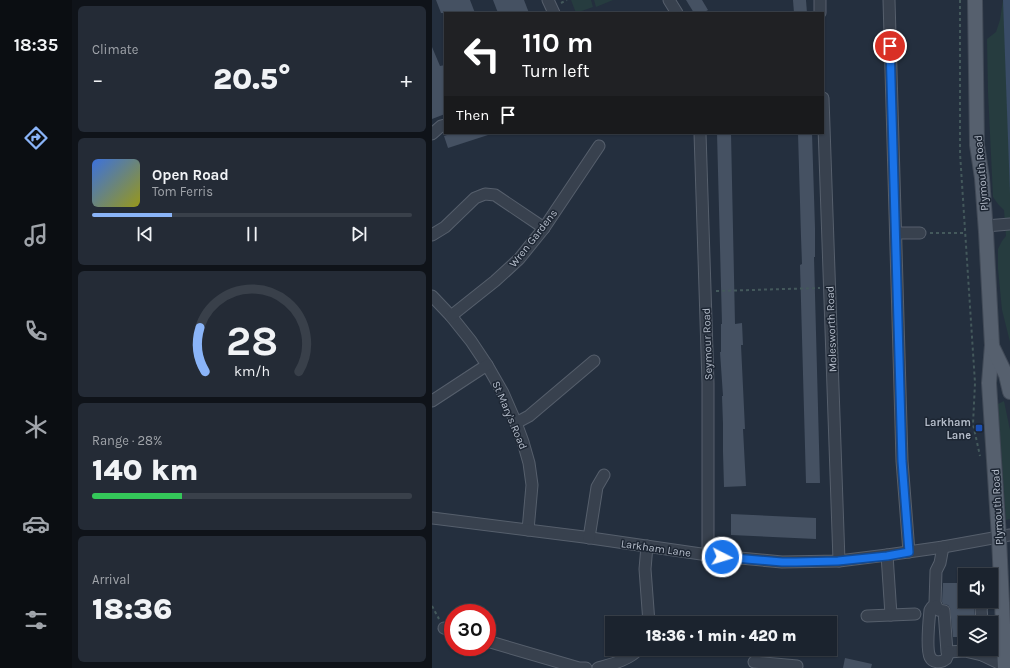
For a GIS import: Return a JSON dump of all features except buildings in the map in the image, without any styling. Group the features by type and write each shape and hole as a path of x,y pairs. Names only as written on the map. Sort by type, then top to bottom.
{"main road":[{"name":"Plymouth Road","path":"975,0 977,145 982,178 986,226 992,346 989,383 1004,537 1001,585 1005,667"},
{"name":"Plymouth Road","path":"992,346 1006,375 1010,392"}],"street":[{"path":"548,0 554,12"},
{"path":"669,0 676,12"},
{"path":"820,0 820,12"},
{"path":"889,0 902,461 909,552"},
{"path":"432,134 439,125"},
{"name":"Molesworth Road","path":"824,130 838,561"},
{"name":"Seymour Road","path":"700,134 708,383 708,556"},
{"name":"Wren Gardens","path":"451,316 495,281 519,259 544,228 599,146"},
{"path":"432,235 445,227 475,198 485,194 495,195 544,228"},
{"path":"986,226 1008,224"},
{"path":"896,232 920,233"},
{"name":"St Mary's Road","path":"432,296 451,316 471,341 504,393 523,442 529,463 532,485 528,530"},
{"path":"516,423 529,416 594,361"},
{"path":"432,401 487,365"},
{"path":"589,538 597,487 604,475"},
{"name":"Larkham Lane","path":"432,518 589,538 708,556 782,562 838,561 887,556 1004,537"},
{"path":"647,546 645,569 648,616"},
{"path":"943,547 940,563 936,571 935,603 938,610 944,611 946,652 958,651"},
{"path":"887,556 891,615"},
{"path":"998,588 1001,585"},
{"path":"936,606 932,607 930,610 928,632 929,654 931,659 935,662 943,662 949,652"},
{"path":"867,616 915,614"},
{"path":"496,644 579,668 586,668"},
{"path":"598,668 618,662 630,656"},
{"path":"988,656 1005,667"},
{"path":"754,662 779,666 797,666"}],"path":[{"path":"960,0 960,153 975,383 974,424 982,461"},
{"path":"920,233 965,233"},
{"path":"705,291 829,288"},
{"path":"432,606 444,623"}],"green space":[{"path":"571,0 591,0 593,7 576,12"},
{"path":"594,0 613,0 596,7"},
{"path":"1003,0 1010,0 1010,342 1002,310 998,269 998,249 1006,236 1004,210 993,197 988,92 987,39 996,32 1000,20"},
{"path":"1004,401 1010,430 1010,519 1006,520 998,404"}],"water":[{"path":"1003,0 1010,0 1010,194"}],"place":[{"name":"Larkham Lane","path":"979,428"}],"route":[{"path":"722,557 782,562 838,561 887,556 909,552 902,461 890,46"}]}
